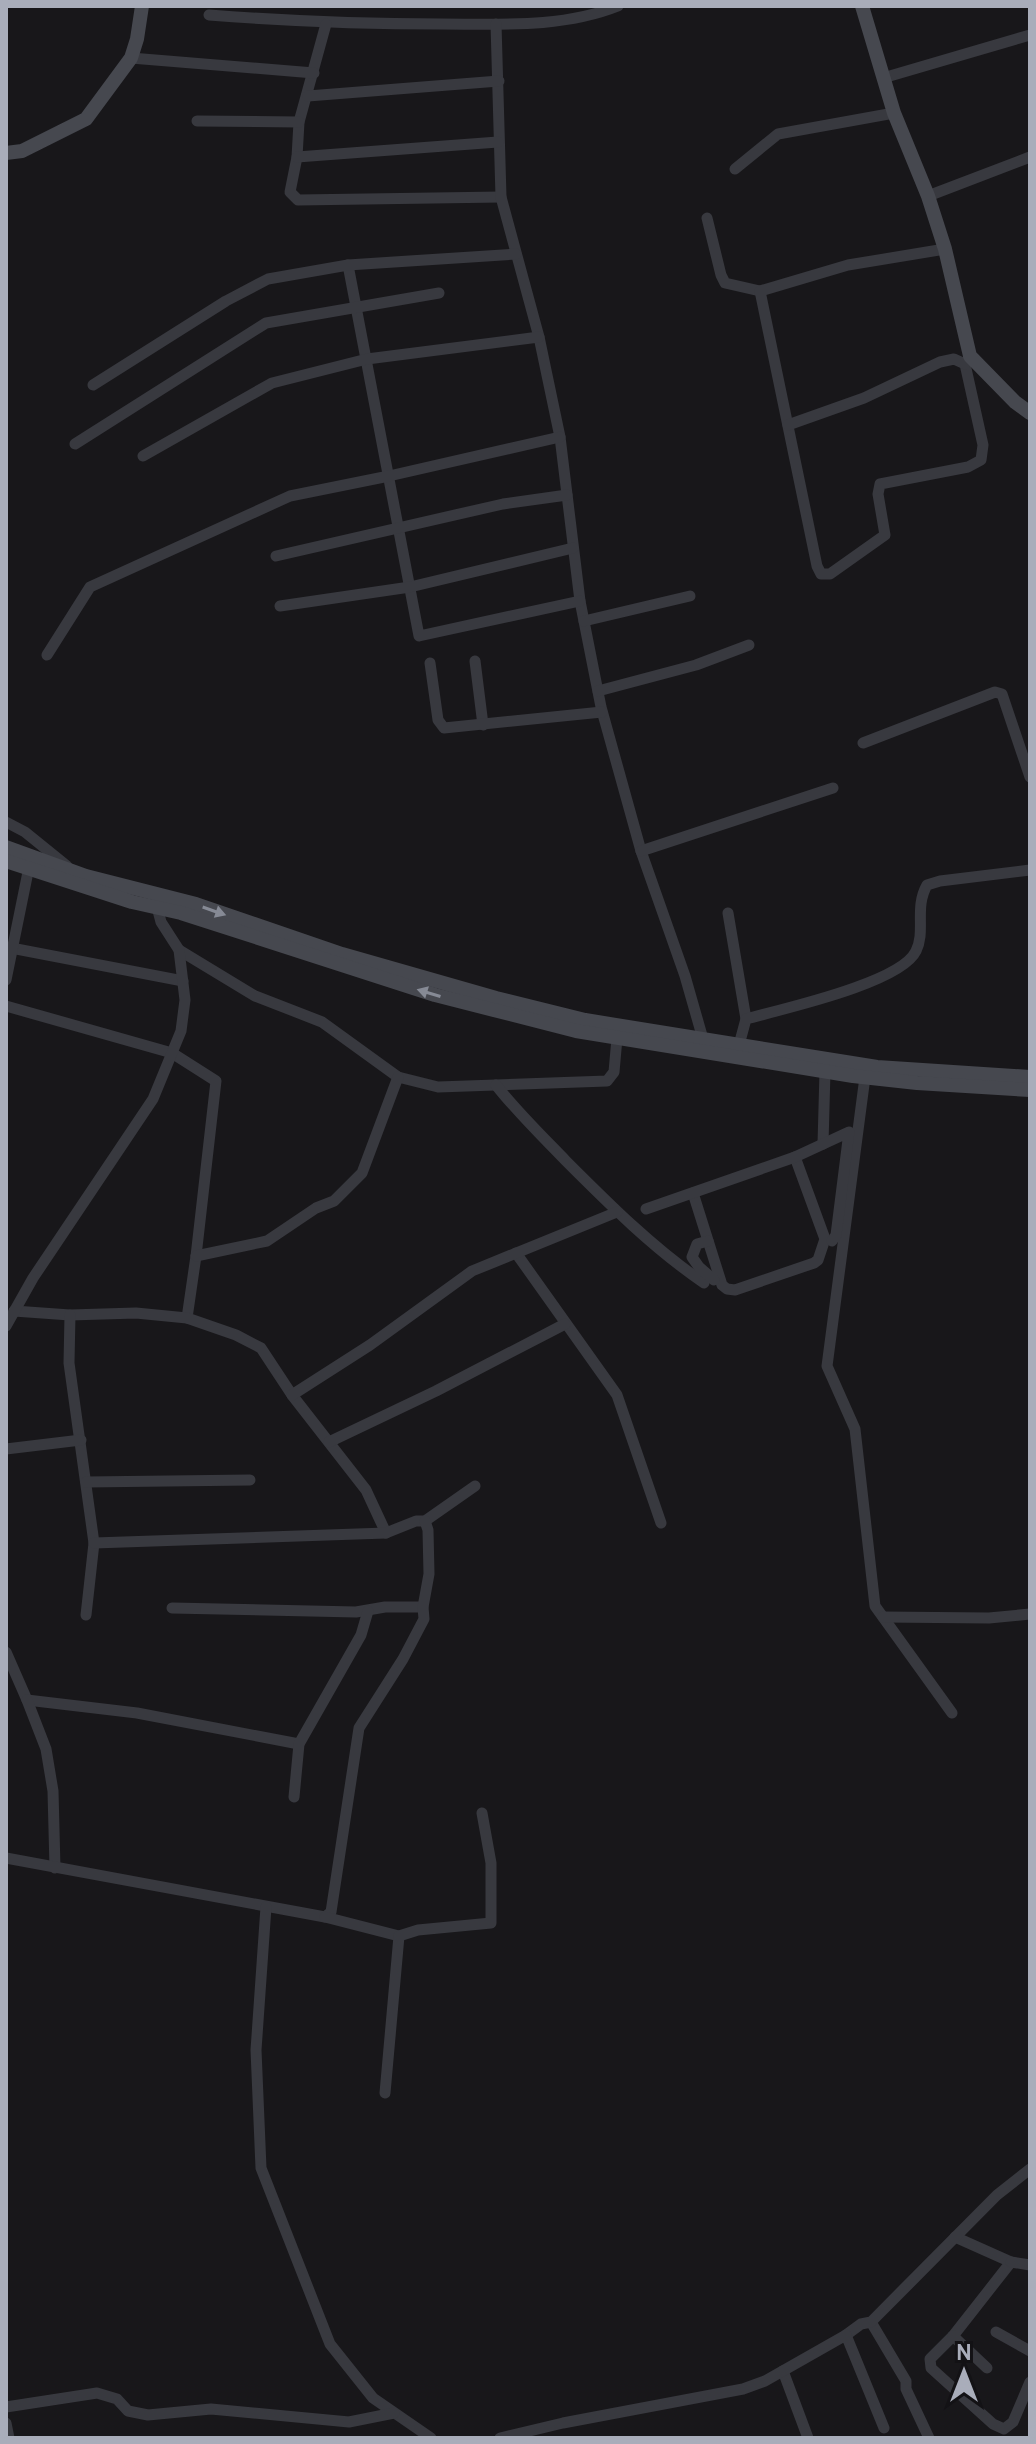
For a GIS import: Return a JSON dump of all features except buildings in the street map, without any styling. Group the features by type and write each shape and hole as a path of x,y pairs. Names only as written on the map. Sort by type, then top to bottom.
{"main road":[{"path":"6,153 22,151 86,119 131,58 142,6"},
{"path":"862,6 894,113 928,196 945,249 968,360 1030,413"},
{"path":"6,847 71,869 110,888"},
{"path":"6,861 156,901 435,995 576,1031 617,1038 703,1039 739,1045 825,1071 917,1083 1030,1090"},
{"path":"156,901 196,904 342,954 644,1036 786,1059 1030,1077"}],"street":[{"path":"209,15 326,24 496,24 592,16 618,6"},
{"path":"326,24 299,122 297,157 290,192 298,200 501,197"},
{"path":"496,24 501,197 539,337 560,437 580,601 602,712 641,851 685,976 703,1039"},
{"path":"883,78 1030,35"},
{"path":"131,58 314,73"},
{"path":"308,96 499,81"},
{"path":"735,169 778,134 894,113"},
{"path":"197,121 299,122"},
{"path":"297,157 498,142"},
{"path":"928,196 1030,157"},
{"path":"707,218 725,283 760,291 848,265 945,249"},
{"path":"93,385 226,301 268,279 348,265 516,254"},
{"path":"348,265 419,636 580,601"},
{"path":"760,291 817,566 821,574 830,574 885,535 878,494 880,484 968,467 981,460 983,445 969,392 968,360 940,362 864,398 788,425"},
{"path":"75,444 266,323 439,293"},
{"path":"143,456 272,383 367,359 539,337"},
{"path":"47,655 90,587 290,496 560,437"},
{"path":"276,556 503,504 567,495"},
{"path":"280,606 410,587 573,548"},
{"path":"584,621 690,596"},
{"path":"598,691 696,665 749,645"},
{"path":"475,661 483,725"},
{"path":"430,663 441,727 602,712"},
{"path":"863,743 995,692 1002,694 1030,777"},
{"path":"641,851 833,788"},
{"path":"6,822 25,832 71,869"},
{"path":"6,835 25,832"},
{"path":"6,980 10,948 29,867"},
{"path":"746,1019 831,996 897,971 909,963 918,948 919,898 927,885 1030,870"},
{"path":"6,1326 98,1178 153,1099 181,1031 185,1000 179,950 161,922 156,901"},
{"path":"728,913 746,1019 739,1045"},
{"path":"10,948 183,981"},
{"path":"179,950 255,996 322,1022 398,1077 438,1087 607,1081 614,1072 617,1038"},
{"path":"6,1006 172,1053 216,1081 187,1318"},
{"path":"823,1144 825,1071"},
{"path":"196,1256 267,1241 316,1208 334,1201 362,1173 398,1077"},
{"path":"865,1077 827,1366 855,1429 875,1606 952,1713"},
{"path":"496,1085 512,1106 617,1212 675,1262 709,1281 692,1257 697,1244 708,1241"},
{"path":"646,1209 795,1157 849,1132 836,1235 832,1241"},
{"path":"693,1193 722,1285 735,1290 818,1260 825,1239 795,1157"},
{"path":"292,1395 370,1345 472,1271 617,1212"},
{"path":"516,1253 617,1395 661,1523"},
{"path":"14,1311 70,1315 136,1313 187,1318 236,1335 261,1348 292,1395 366,1490 386,1533"},
{"path":"70,1315 69,1363 94,1543 86,1615"},
{"path":"329,1442 565,1324"},
{"path":"6,1449 81,1440"},
{"path":"86,1482 250,1480"},
{"path":"94,1543 386,1533 416,1521 425,1521 475,1486"},
{"path":"325,1917 331,1912 359,1728 403,1659 424,1619 429,1574 425,1521"},
{"path":"172,1608 368,1611 385,1607 423,1607"},
{"path":"294,1797 299,1744 361,1635 368,1611"},
{"path":"883,1617 989,1618 1030,1614"},
{"path":"6,1652 46,1749 53,1791 55,1868"},
{"path":"27,1700 137,1713 299,1744"},
{"path":"6,1858 240,1900 399,1936 418,1930 491,1923 491,1863 482,1813"},
{"path":"266,1907 256,2050 261,2168 330,2344 373,2398 431,2438"},
{"path":"385,2093 399,1936"},
{"path":"500,2438 743,2389 783,2371 861,2324 871,2322 997,2195 1030,2169"},
{"path":"955,2237 1011,2262 1030,2265"},
{"path":"1011,2262 929,2364 936,2374 993,2424 1004,2429 1009,2427 1030,2382"},
{"path":"871,2322 906,2381 906,2389 929,2438"},
{"path":"996,2332 1030,2351"},
{"path":"846,2335 884,2428"},
{"path":"953,2336 987,2368"},
{"path":"783,2371 808,2438"},
{"path":"6,2407 97,2393 117,2399 128,2411 148,2415 211,2409 349,2422 394,2413"},
{"path":"6,2423 9,2438"}]}
